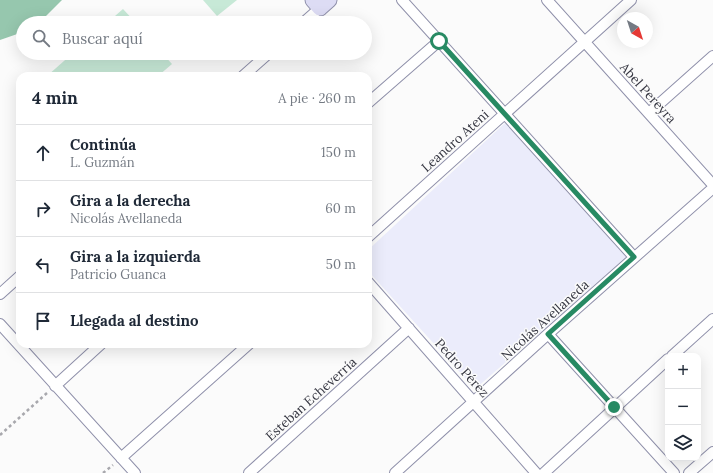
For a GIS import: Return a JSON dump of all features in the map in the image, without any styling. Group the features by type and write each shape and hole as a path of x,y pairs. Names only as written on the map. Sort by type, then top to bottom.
{"street":[{"path":"402,0 634,257"},
{"name":"Abel Pereyra","path":"547,0 713,186"},
{"name":"Leandro Ateni","path":"372,233 631,0"},
{"path":"309,16 321,2"},
{"path":"372,100 439,41"},
{"path":"649,113 713,56"},
{"path":"248,72 261,60"},
{"name":"Nicolás Avellaneda","path":"396,473 713,186"},
{"path":"0,294 16,280"},
{"name":"Pedro Pérez","path":"372,286 536,473"},
{"path":"675,353 713,319"},
{"path":"0,324 16,342"},
{"name":"Esteban Echeverría","path":"249,473 409,328"},
{"path":"548,334 674,473"},
{"path":"21,348 135,473"},
{"path":"55,386 97,348"},
{"path":"121,458 244,348"},
{"path":"544,473 665,362"},
{"path":"689,473 713,452"}],"path":[{"path":"0,435 55,386"}],"shaded area":[{"path":"505,123 626,257 475,389 372,275 372,246"}],"green space":[{"path":"0,0 62,0 46,16 16,16 16,34 0,40"},
{"path":"203,0 237,0 217,16"},
{"path":"123,9 130,16 115,16"},
{"path":"65,60 168,60 172,64 163,72 52,72"}],"route":[{"path":"439,41 634,257 548,334 614,407"}]}
